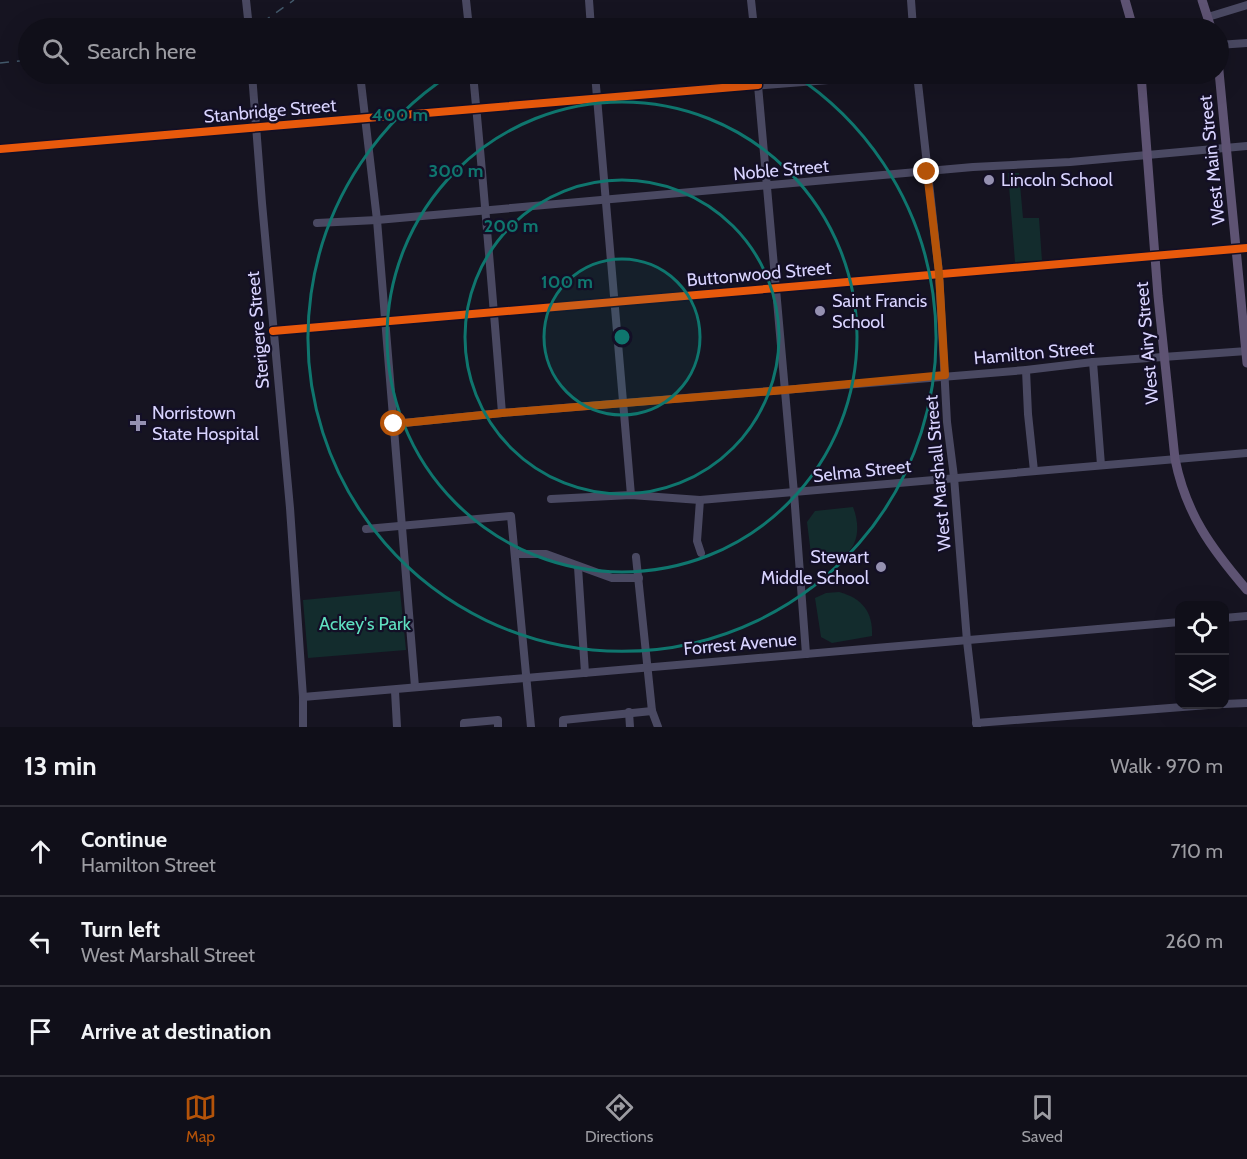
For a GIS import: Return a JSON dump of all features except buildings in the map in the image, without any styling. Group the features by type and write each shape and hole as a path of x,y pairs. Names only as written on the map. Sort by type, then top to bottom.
{"main road":[{"path":"1125,0 1130,18"},
{"path":"1202,0 1208,17"},
{"name":"West Airy Street","path":"1142,84 1165,358 1175,459 1180,484 1197,523 1247,590"},
{"name":"West Main Street","path":"1221,84 1242,249 1247,363"}],"street":[{"path":"246,0 248,18"},
{"path":"466,0 468,18"},
{"path":"589,0 590,18"},
{"path":"751,0 753,18"},
{"path":"911,0 912,18"},
{"path":"1208,17 1247,6"},
{"path":"1229,44 1247,42"},
{"name":"Sterigere Street","path":"253,84 261,203 290,508 303,727"},
{"path":"361,84 377,220 415,687"},
{"path":"474,84 502,413"},
{"path":"596,84 631,495"},
{"name":"Stanbridge Street","path":"0,149 771,84"},
{"name":"West Marshall Street","path":"918,84 939,273 947,422 976,725"},
{"path":"758,85 806,654"},
{"name":"Noble Street","path":"317,224 605,201 973,167 1070,162 1247,146"},
{"name":"Buttonwood Street","path":"273,331 494,313 616,300 1242,249"},
{"name":"Hamilton Street","path":"394,424 945,375 1026,370 1094,362 1246,351"},
{"path":"1094,362 1101,465"},
{"path":"1026,370 1034,471"},
{"name":"Selma Street","path":"551,499 631,495 700,500 1247,453"},
{"path":"700,500 697,541 700,553"},
{"path":"366,529 511,516 531,727"},
{"path":"516,554 546,554 612,578 639,578"},
{"path":"636,557 652,711 658,727"},
{"path":"578,567 585,673"},
{"path":"1229,618 1247,616"},
{"name":"Forrest Avenue","path":"303,697 395,691 415,687 1175,622"},
{"path":"395,691 397,727"},
{"path":"1229,704 1247,703"},
{"path":"976,725 1175,708"},
{"path":"563,727 563,720 652,711"},
{"path":"629,712 630,727"},
{"path":"464,727 464,723 498,720 498,727"}],"green space":[{"path":"1008,173 1019,173 1023,218 1039,218 1042,261 1015,262"},
{"path":"853,507 857,530 851,549 835,560 812,562 807,522 815,511"},
{"name":"Ackey's Park","path":"400,591 406,650 308,658 303,600"},
{"path":"839,592 854,598 864,607 872,627 872,636 832,643 821,637 815,598 826,593"}],"railway":[{"path":"268,18 294,0"},
{"path":"0,63 18,61"}],"cycle path":[{"path":"0,149 758,84"},
{"path":"273,331 1247,248"}],"place":[{"name":"Lincoln School","path":"989,180"},
{"name":"Saint Francis School","path":"820,311"},
{"name":"Norristown State Hospital","path":"138,423"},
{"name":"Stewart Middle School","path":"881,567"}],"route":[{"path":"394,424 945,375 939,273 927,172"}]}
